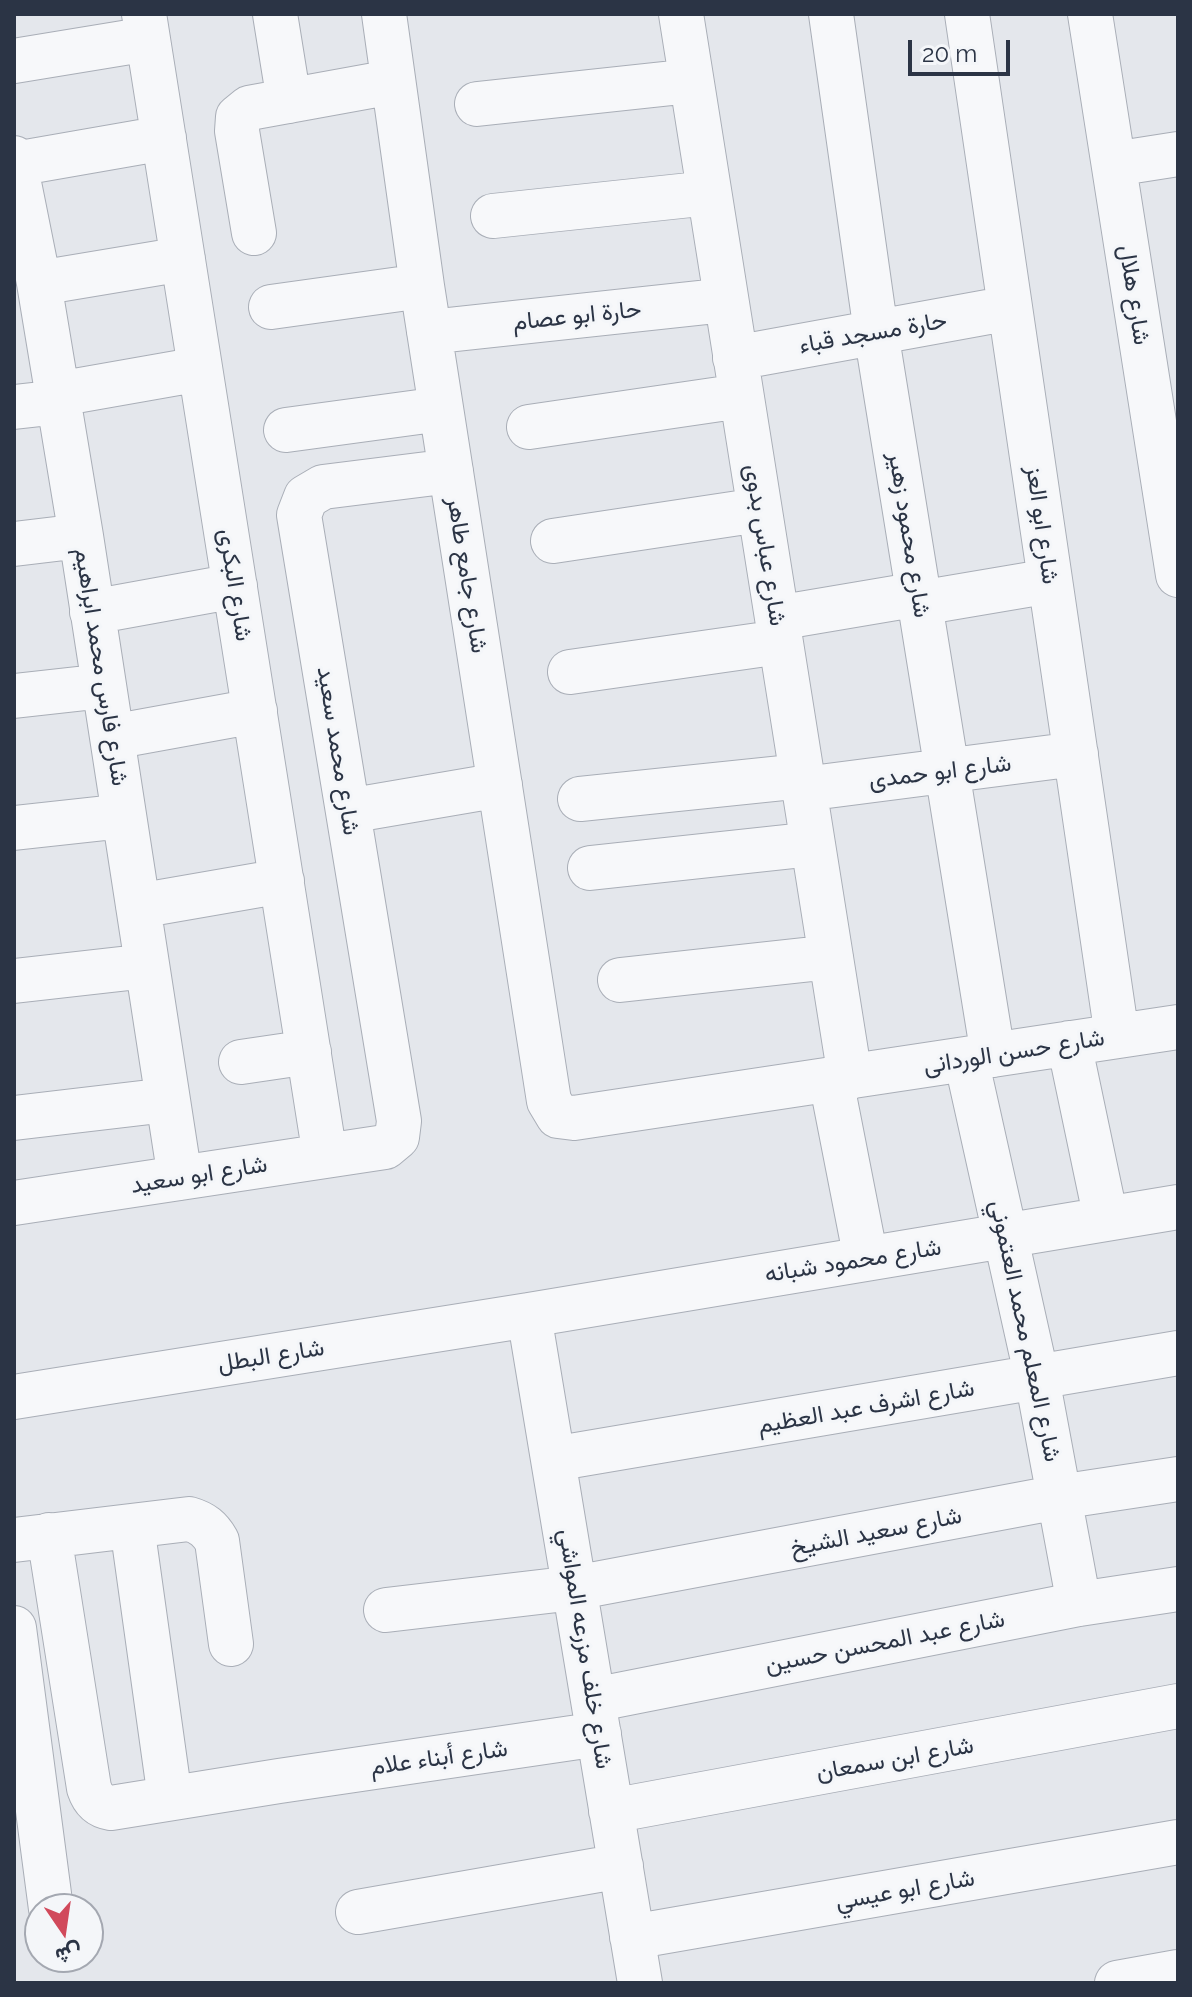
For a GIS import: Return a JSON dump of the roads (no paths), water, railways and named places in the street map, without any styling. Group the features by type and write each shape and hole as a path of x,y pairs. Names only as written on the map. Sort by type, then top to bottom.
{"street":[{"path":"275,14 289,101"},
{"path":"384,14 392,14"},
{"name":"شارع جامع طاهر","path":"384,14 422,286 549,1101 558,1116 574,1118 841,1078"},
{"name":"شارع عباس بدوى","path":"681,14 831,957 841,1078 866,1259"},
{"name":"شارع محمود زهير","path":"831,14 876,332 947,771 980,1057"},
{"name":"شارع ابو العز","path":"967,14 1117,1036"},
{"name":"شارع هلال","path":"1090,14 1178,575"},
{"path":"14,61 146,26"},
{"name":"شارع البكرى","path":"146,26 325,1156"},
{"path":"477,104 691,81"},
{"path":"254,233 237,131 238,117 249,108 392,82"},
{"path":"14,161 164,138"},
{"path":"1114,164 1178,154"},
{"name":"شارع فارس محمد ابراهيم","path":"14,161 29,266 58,398 81,536 180,1178"},
{"path":"493,216 709,193"},
{"path":"29,266 183,259"},
{"path":"271,307 422,286"},
{"name":"حارة ابو عصام","path":"429,332 726,300"},
{"name":"حارة مسجد قباء","path":"529,427 738,377 876,332 1010,308"},
{"path":"14,407 200,369"},
{"path":"286,430 441,409"},
{"name":"شارع محمد سعيد","path":"385,1147 397,1137 399,1121 299,515 306,497 323,487 451,471"},
{"path":"553,541 759,510"},
{"path":"14,544 81,536"},
{"path":"570,672 919,598 1050,581"},
{"path":"92,612 235,586"},
{"path":"14,696 104,686"},
{"path":"112,737 255,711"},
{"name":"شارع ابو حمدى","path":"580,799 947,771 1076,754"},
{"path":"348,811 500,785"},
{"path":"14,828 124,816"},
{"path":"590,868 813,844"},
{"path":"138,906 282,881"},
{"path":"620,980 831,957"},
{"path":"14,981 147,966"},
{"name":"شارع حسن الوردانى","path":"841,1078 1178,1027"},
{"path":"1069,1043 1106,1219"},
{"path":"241,1062 309,1052"},
{"name":"شارع المعلم محمد العتموني","path":"980,1057 1006,1236 1037,1378 1079,1604"},
{"path":"14,1118 167,1100"},
{"name":"شارع ابو سعيد","path":"14,1203 385,1147"},
{"name":"شارع محمود شبانه","path":"529,1315 1178,1207"},
{"name":"شارع البطل","path":"14,1397 529,1315"},
{"name":"شارع خلف مزرعه المواشي","path":"529,1315 640,1983"},
{"name":"شارع اشرف عبد العظيم","path":"553,1459 1178,1353"},
{"name":"شارع سعيد الشيخ","path":"386,1610 574,1588 1059,1497 1178,1479"},
{"path":"32,1538 189,1519 210,1529 220,1554 231,1644"},
{"path":"132,1526 170,1798"},
{"name":"شارع أبناء علام","path":"32,1538 92,1796 97,1803 111,1808 279,1781 596,1717"},
{"name":"شارع عبد المحسن حسين","path":"596,1717 1079,1604 1178,1589"},
{"path":"14,1628 49,1893"},
{"name":"شارع ابن سمعان","path":"611,1811 1178,1706"},
{"name":"شارع ابو عيسي","path":"632,1937 1178,1842"},
{"path":"358,1912 621,1866"},
{"path":"1117,1983 1178,1972"}]}
